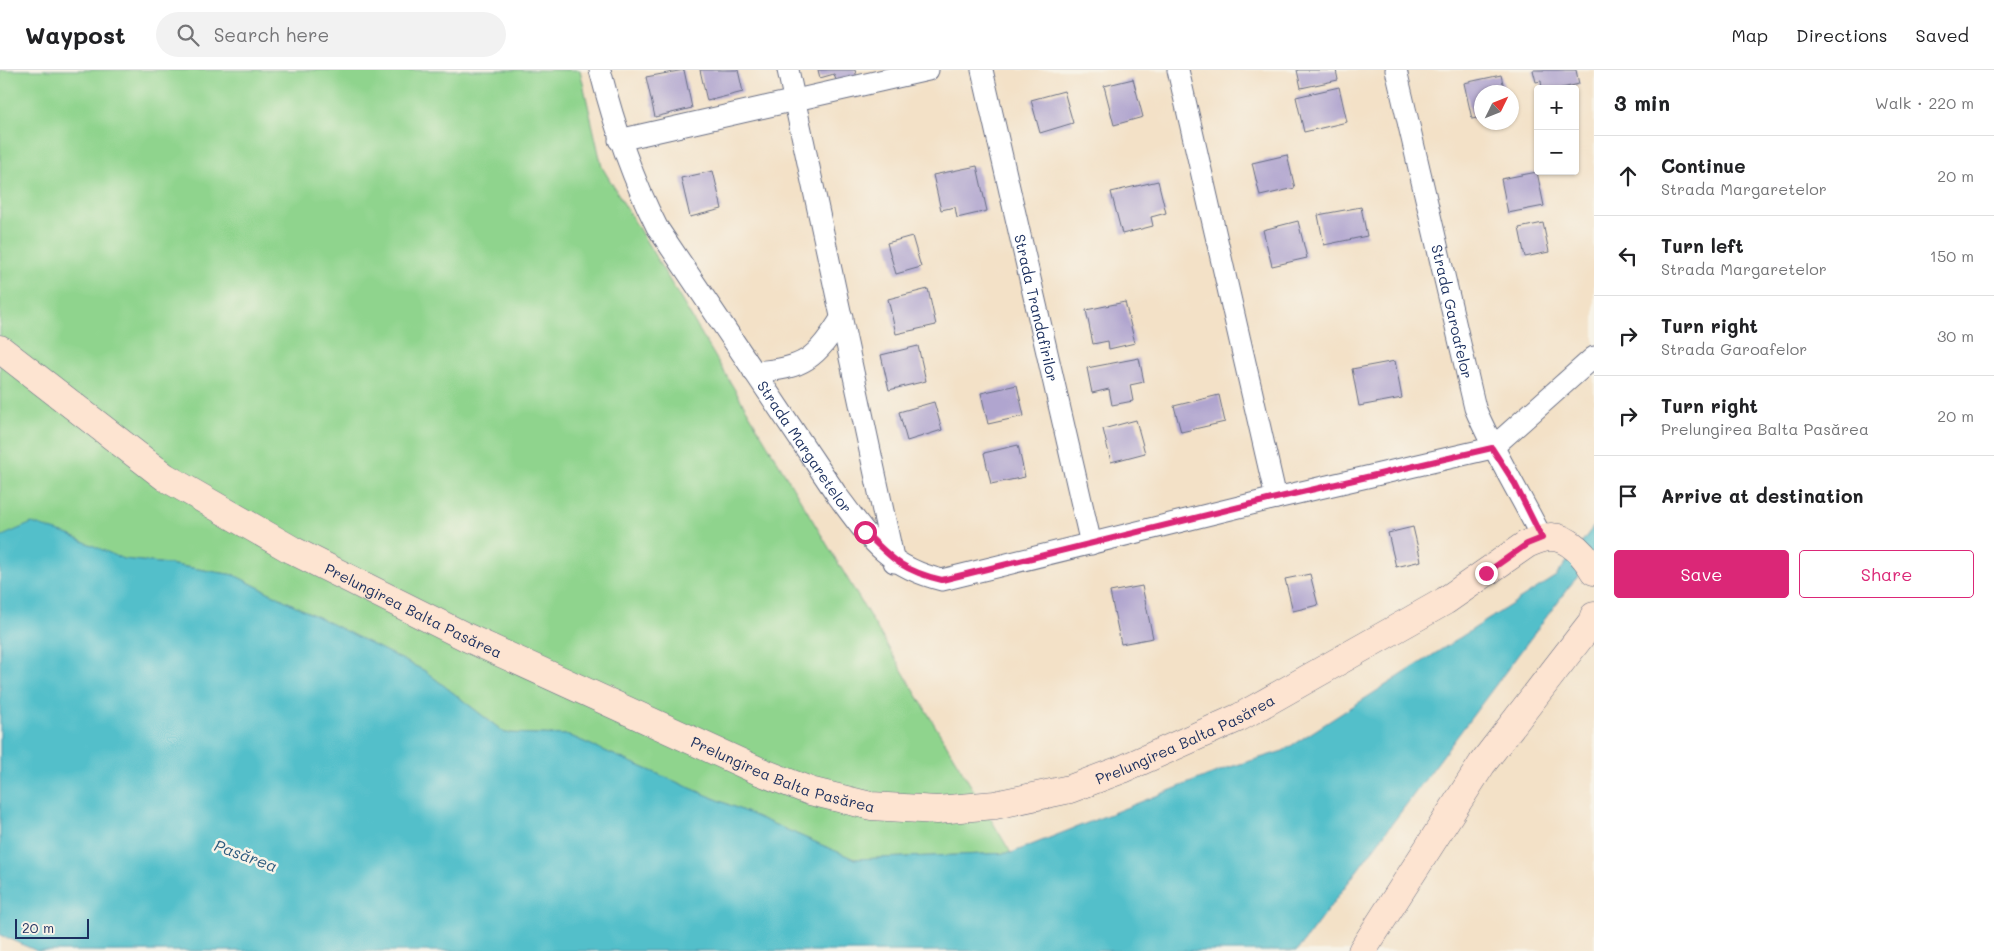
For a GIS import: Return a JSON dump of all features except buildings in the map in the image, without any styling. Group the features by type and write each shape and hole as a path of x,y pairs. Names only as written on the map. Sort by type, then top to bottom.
{"street":[{"name":"Strada Margaretelor","path":"600,70 619,140 636,185 657,227 837,495 865,532 894,562 919,575 942,580 1276,498 1492,448"},
{"path":"788,70 894,562"},
{"path":"619,140 928,70"},
{"name":"Strada Trandafirilor","path":"982,70 1091,544"},
{"path":"1178,70 1276,498"},
{"name":"Strada Garoafelor","path":"1396,70 1475,408 1492,448 1553,540"},
{"path":"754,372 784,370 808,359 828,340 842,317"},
{"name":"Prelungirea Balta Pasărea","path":"0,348 165,477 292,550 466,637 750,767 810,791 871,806 937,810 995,806 1070,789 1123,769 1240,717 1445,601 1527,544 1553,540"},
{"path":"1492,448 1594,357"},
{"path":"1553,540 1585,557 1594,571"},
{"path":"1362,951 1482,764 1593,621"}],"green space":[{"path":"0,70 580,70 602,167 1011,853 854,859 568,735 505,733 425,671 234,575 168,564 122,559 69,535 0,537"}],"water":[{"name":"Pasărea","path":"32,523 69,535 123,559 234,575 425,671 505,733 568,735 854,859 1011,853 1227,768 1283,751 1556,576 1594,526 1594,558 1568,588 1297,951 37,951 0,935 0,537"}],"route":[{"path":"865,532 894,562 919,575 942,580 1276,498 1492,448 1515,484 1542,538 1527,544 1486,573"}]}
